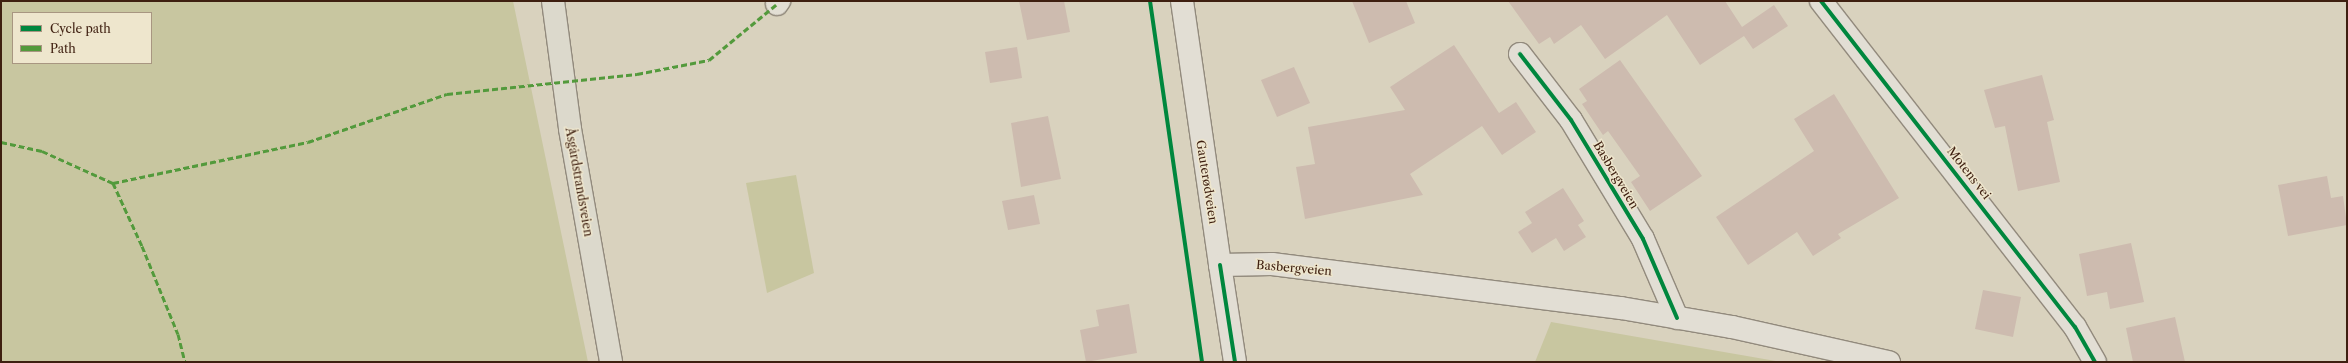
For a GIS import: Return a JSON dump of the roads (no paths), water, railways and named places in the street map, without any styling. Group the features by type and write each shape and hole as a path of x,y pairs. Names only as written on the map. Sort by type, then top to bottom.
{"main road":[{"name":"Åsgårdstrandsveien","path":"554,1 570,129 611,362"},
{"name":"Gauterødveien","path":"1182,1 1235,362"},
{"name":"Motens vei","path":"1821,1 2075,327 2094,362"},
{"name":"Basbergveien","path":"1520,54 1571,120 1643,239 1666,289 1677,318"},
{"name":"Basbergveien","path":"1220,265 1272,264 1411,280 1677,318 1889,362"}]}
